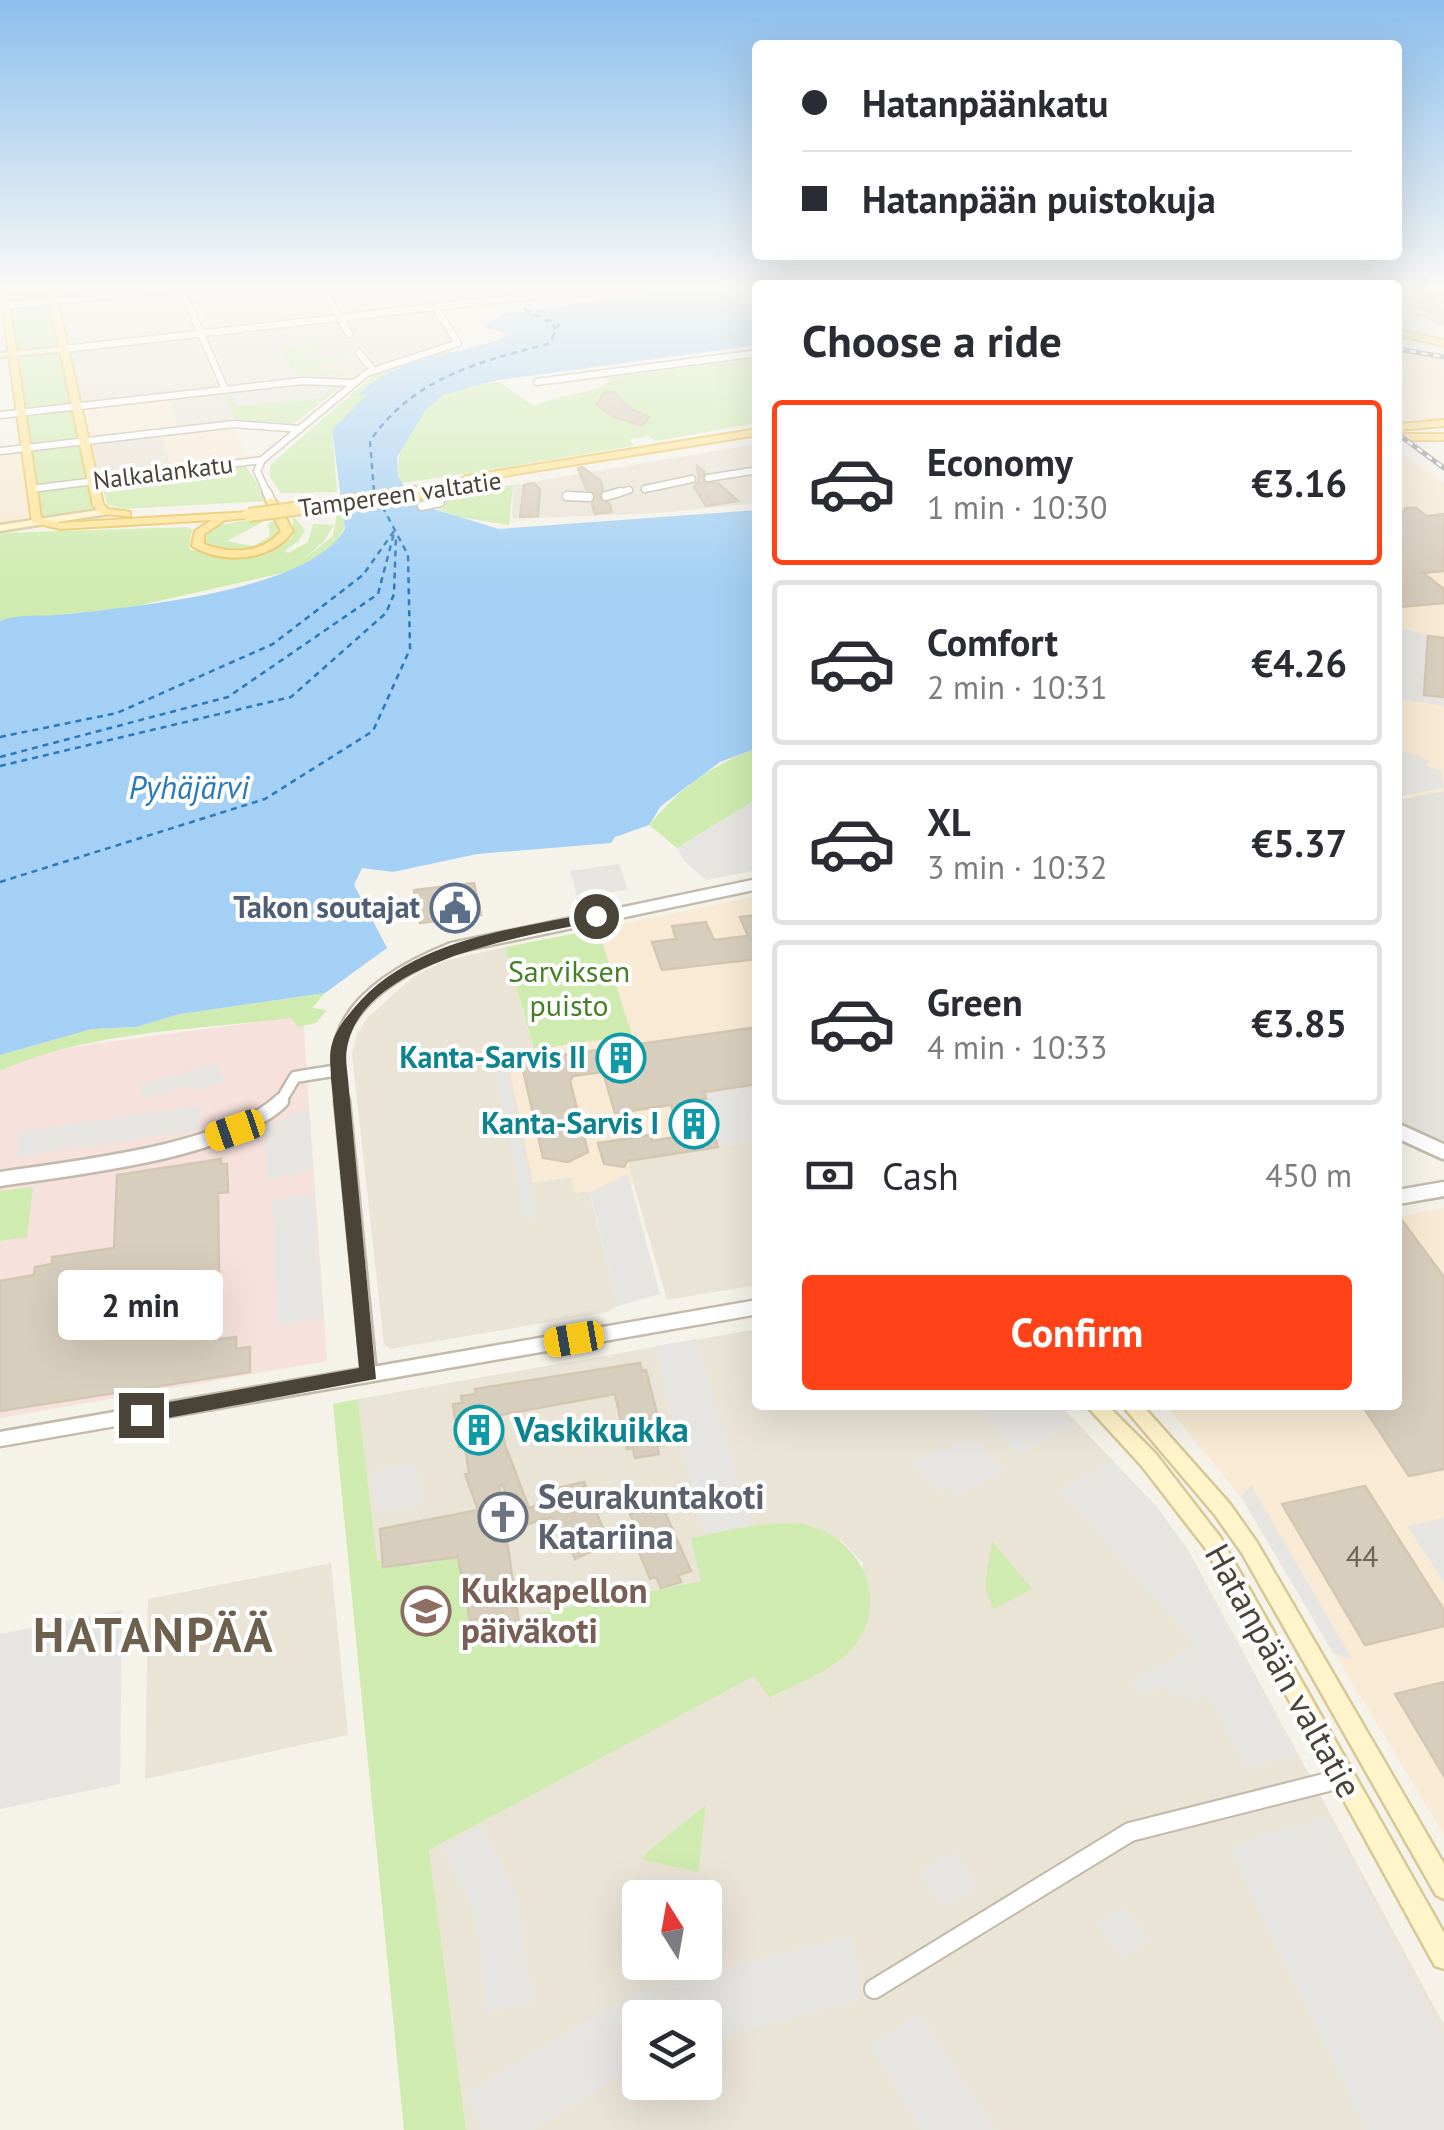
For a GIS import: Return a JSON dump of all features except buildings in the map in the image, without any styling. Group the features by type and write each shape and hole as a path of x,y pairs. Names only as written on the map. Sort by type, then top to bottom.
{"main road":[{"path":"15,389 34,516 40,523"},
{"path":"73,389 98,507 105,512"},
{"path":"1402,433 1444,423"},
{"path":"1402,434 1444,438"},
{"name":"Tampereen valtatie","path":"105,512 248,511 468,482 752,436"},
{"path":"235,516 203,529 197,544 209,551 232,553 278,542 287,529 271,501"},
{"name":"Tampereen valtatie","path":"40,523 60,526 235,516 248,511"},
{"path":"0,528 105,512"},
{"name":"Hatanpään valtatie","path":"1100,1410 1148,1459 1213,1543 1444,1957"},
{"name":"Hatanpään valtatie","path":"1136,1410 1222,1509 1249,1547 1444,1887"}],"street":[{"path":"0,415 222,389"},
{"name":"Nalkalankatu","path":"30,489 262,460 346,389"},
{"path":"0,452 252,424 300,429"},
{"path":"262,460 257,471 271,501"},
{"path":"708,478 752,471"},
{"path":"645,489 692,480"},
{"path":"606,496 629,490"},
{"path":"566,496 589,498"},
{"path":"422,506 440,502"},
{"path":"370,1374 339,1070 340,1042 357,1012 385,986 431,956 474,942 752,885"},
{"path":"0,1179 106,1164 201,1142 238,1129 269,1111 282,1100 288,1083 295,1077 339,1070"},
{"path":"1402,1133 1444,1152"},
{"path":"1402,1196 1444,1189"},
{"path":"0,1439 752,1308"},
{"path":"874,1989 1130,1832 1344,1778"}],"shaded area":[{"path":"78,389 195,389 81,402"},
{"path":"238,389 339,389 293,424 244,422 179,429 169,397"},
{"path":"330,389 319,399 236,406 230,392"},
{"path":"1402,389 1444,389 1444,419 1402,420"},
{"path":"169,397 179,429 90,439 83,408"},
{"path":"240,427 236,431 245,457 260,453 281,435 253,429 285,435 254,458 173,470 162,434"},
{"path":"162,434 173,470 97,477 90,442"},
{"path":"752,445 752,504 660,513 512,519 513,485"},
{"path":"20,451 29,521 0,526 0,453"},
{"path":"1402,455 1444,483 1444,791 1412,797 1402,788"},
{"path":"1402,628 1428,636 1425,694 1444,697 1444,706 1402,699"},
{"path":"1402,750 1429,761 1425,765 1441,771 1444,788 1402,796"},
{"path":"1444,791 1444,1143 1402,1124 1402,799"},
{"path":"752,802 752,871 707,880 684,861 677,848"},
{"path":"619,864 628,890 577,896 570,871"},
{"path":"752,897 752,1142 628,1161 633,1184 575,1193 571,1177 533,1183 507,1055 632,1035 598,929"},
{"path":"505,947 534,1052 507,1056 533,1182 572,1177 576,1193 589,1191 618,1306 608,1312 390,1349 384,1344 352,1054 356,1037 366,1019 413,977 444,961"},
{"path":"303,1016 327,1361 0,1418 0,1071 36,1055 84,1045"},
{"path":"502,1053 537,1217 525,1219 491,1054"},
{"path":"216,1063 225,1082 199,1090 183,1087 144,1098 139,1086"},
{"path":"752,1085 752,1142 718,1147 702,1099 704,1092"},
{"path":"199,1106 199,1130 16,1157 19,1132"},
{"path":"309,1109 313,1169 267,1180 265,1126"},
{"path":"752,1142 752,1286 667,1300 627,1161"},
{"path":"628,1174 660,1294 618,1306 590,1192"},
{"path":"314,1194 323,1318 277,1326 272,1200"},
{"path":"1444,1208 1444,1835 1240,1496 1170,1410 1402,1410 1402,1216"},
{"path":"752,1330 752,1410 1065,1410 1156,1506 1188,1550 1444,2025 1444,2130 466,2130 429,1850 755,1675 771,1698 838,1662 852,1648 863,1563 843,1542 813,1526 775,1524 692,1538 701,1581 528,1615 531,1646 389,1674 358,1399"},
{"path":"697,1339 751,1525 704,1534 655,1346"},
{"path":"979,1410 1060,1410 1074,1425 1017,1454"},
{"path":"974,1439 1007,1470 956,1496 948,1487 937,1491 913,1462 941,1447 944,1450"},
{"path":"1113,1462 1156,1506 1188,1550 1297,1755 1246,1768 1209,1696 1190,1700 1186,1693 1172,1696 1167,1687 1139,1694 1131,1683 1196,1644 1060,1490"},
{"path":"417,1464 421,1504 375,1512 372,1472"},
{"path":"1251,1485 1352,1659 1333,1653 1241,1496"},
{"path":"1444,1518 1444,1582 1407,1526"},
{"path":"331,1563 348,1735 145,1779 148,1599"},
{"path":"122,1610 120,1784 0,1809 0,1634"},
{"path":"1329,1818 1444,2035 1444,2130 1366,2130 1230,1849 1262,1835"},
{"path":"481,1826 518,1901 534,2002 487,2013 476,1916 443,1847"},
{"path":"954,1851 978,1887 944,1908 920,1872"},
{"path":"1125,1906 1151,1940 1123,1959 1097,1924"},
{"path":"849,1936 859,1965 860,2000 722,2037 722,2000 623,2000 636,1992 682,1980 722,1980 722,1969"},
{"path":"622,2000 622,2075 533,2130 481,2130 466,2093"},
{"path":"920,2013 995,2130 921,2130 870,2045"}],"green space":[{"path":"22,389 68,389 93,512 44,520 40,516"},
{"path":"324,389 336,389 295,423 236,421 225,394 230,392 236,405 319,399"},
{"path":"357,389 376,389 332,431 337,492 281,493 270,477 270,465"},
{"path":"510,389 534,406 584,392 752,389 752,424 655,441 649,436 629,439 634,446 401,483 399,460 408,434 424,410 450,392"},
{"path":"245,464 267,501 123,509 107,504 102,484"},
{"path":"513,485 509,525 459,517 410,498"},
{"path":"343,506 345,519 339,538 296,570 132,607 0,621 0,533 187,527 192,529 189,549 243,555 270,550 293,536 293,516 305,530 298,542 285,550 288,553 308,542 313,524 334,525 324,541 300,562 333,536 338,507"},
{"path":"268,519 227,541 253,546 270,536 268,524 276,519 282,532 280,538 260,545 241,549 201,545 207,528"},
{"path":"752,750 752,802 677,848 649,825 697,779"},
{"name":"Sarviksen puisto","path":"598,929 632,1035 534,1050 505,947"},
{"path":"325,993 312,1008 327,1010 316,1023 298,1027 292,1018 143,1034 69,1048 0,1071 0,1055 92,1029 136,1027 180,1014"},
{"path":"33,1187 27,1237 0,1241 0,1191"},
{"path":"358,1399 377,1561 382,1561 383,1567 410,1562 411,1567 450,1559 449,1550 467,1546 459,1564 470,1620 503,1614 505,1625 519,1623 522,1648 531,1646 527,1615 701,1581 691,1538 741,1528 779,1523 814,1527 850,1551 869,1589 870,1610 864,1631 850,1651 823,1671 770,1698 754,1676 429,1850 466,2130 404,2130 333,1404"},
{"path":"992,1541 1032,1589 993,1609 985,1585"},
{"path":"706,1805 698,1872 643,1860 646,1853"}],"water":[{"name":"Pyhäjärvi","path":"364,389 464,389 443,395 425,411 397,457 398,476 414,503 499,529 752,510 752,750 720,762 661,806 649,825 615,837 611,843 477,854 393,872 362,868 354,885 387,948 325,993 180,1014 136,1027 92,1029 0,1055 0,621 219,592 296,567 326,550 345,529 332,430 366,396 358,395"}],"ferry route":[{"path":"374,491 370,441 387,419 424,389"},
{"path":"0,882 265,799 373,731 410,649 408,555 380,502"},
{"path":"0,737 117,713 273,644 363,575 394,531"},
{"path":"0,757 228,697 378,594 394,533"},
{"path":"0,766 291,697 386,613 394,594 396,536"}],"railway":[{"path":"1402,437 1444,468"}],"place":[{"name":"Takon soutajat","path":"455,908"},
{"name":"Kanta-Sarvis II","path":"621,1058"},
{"name":"Kanta-Sarvis I","path":"694,1124"},
{"name":"Vaskikuikka","path":"479,1430"},
{"name":"Seurakuntakoti Katariina","path":"503,1517"},
{"name":"Kukkapellon päiväkoti","path":"426,1611"}],"district":[{"name":"HATANPÄÄ","path":"154,1635"}],"route":[{"path":"141,1415 370,1374 340,1079 339,1048 346,1028 373,995 431,956 474,942 596,916"}]}
